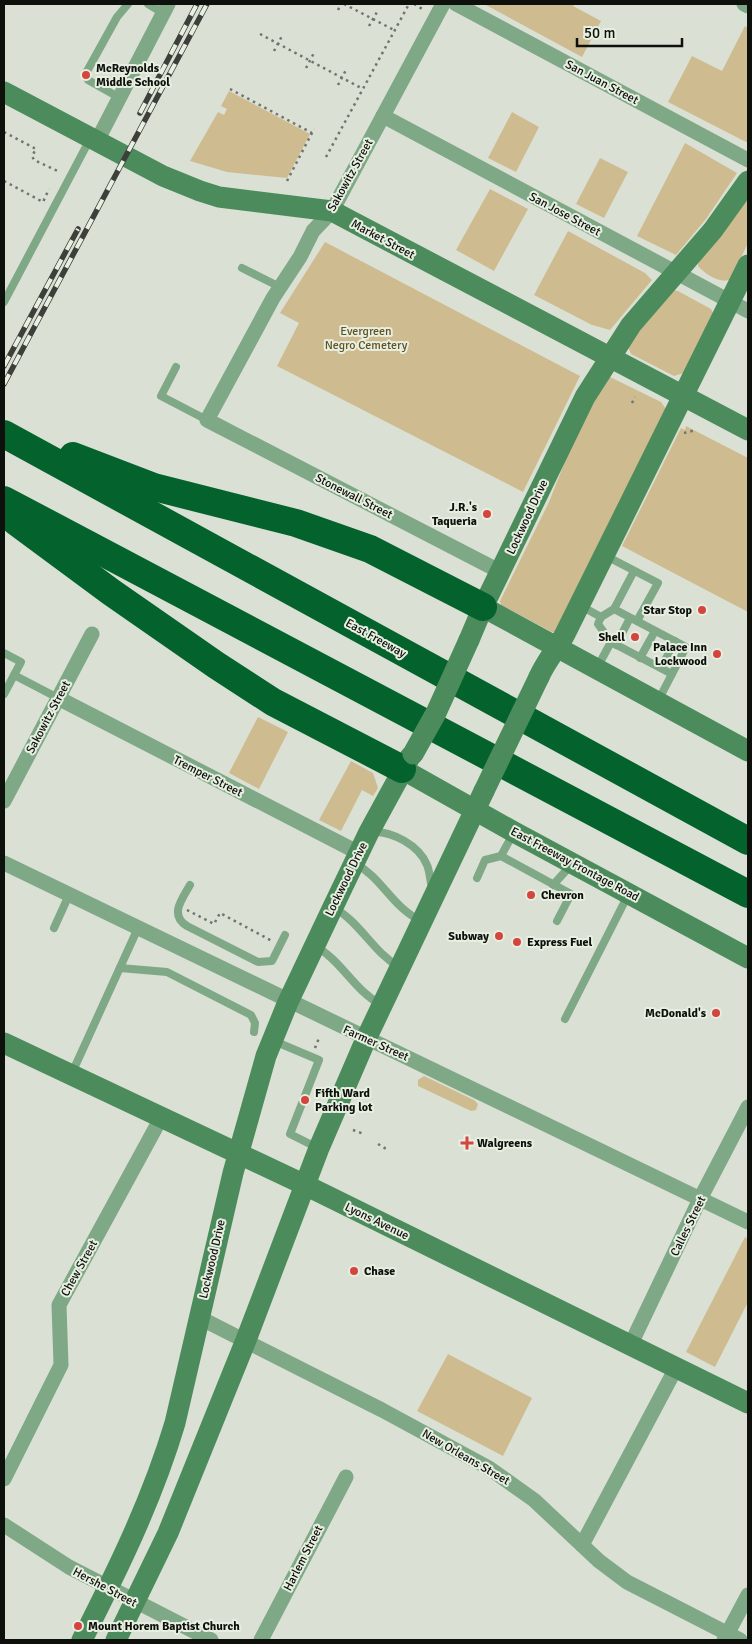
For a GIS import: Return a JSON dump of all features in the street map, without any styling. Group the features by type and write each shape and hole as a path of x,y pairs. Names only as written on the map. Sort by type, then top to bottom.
{"highway":[{"path":"4,429 154,487 296,523 370,550 482,607"},
{"name":"East Freeway","path":"4,434 748,841"},
{"path":"4,500 748,894"},
{"path":"4,513 216,665 274,702 407,761"}],"main road":[{"name":"Market Street","path":"4,92 163,176 200,192 219,197 332,211 748,430"},
{"name":"Lockwood Drive","path":"82,1640 130,1545 164,1459 175,1423 198,1317 238,1155 263,1036 288,1002 369,832 407,761 436,713 482,607 501,572 565,434 585,396 632,325 713,230 748,181"},
{"path":"116,1640 168,1533 246,1340 303,1184 382,1005 546,661 558,648 682,396 739,306 748,265"},
{"path":"482,607 748,751"},
{"name":"East Freeway Frontage Road","path":"407,761 479,800 514,832 748,958"},
{"name":"Lyons Avenue","path":"6,1049 71,1075 303,1184 748,1404"}],"street":[{"name":"Sakowitz Street","path":"207,420 313,231 332,211 443,4"},
{"name":"San Juan Street","path":"456,4 748,160"},
{"path":"744,4 748,6"},
{"path":"94,139 120,98 166,8"},
{"name":"San Jose Street","path":"383,116 739,306"},
{"name":"Stonewall Street","path":"207,420 501,572"},
{"name":"Sakowitz Street","path":"4,801 92,634"},
{"name":"Tremper Street","path":"58,698 356,858"},
{"name":"Farmer Street","path":"4,863 366,1040 417,1061 748,1222"},
{"name":"Calles Street","path":"630,1346 700,1199 748,1107"},
{"name":"Chew Street","path":"4,1479 62,1365 59,1305 161,1118"},
{"name":"New Orleans Street","path":"198,1317 246,1340 489,1468 534,1500 599,1561 628,1582 731,1638"},
{"path":"582,1545 676,1368"},
{"name":"Harlem Street","path":"261,1640 346,1477"},
{"name":"Hershe Street","path":"4,1526 69,1568 211,1640"},
{"path":"731,1638 748,1595"}],"lane":[{"path":"120,98 88,80 86,73 117,17 128,4"},
{"path":"148,4 166,8"},
{"path":"4,302 94,139"},
{"path":"242,268 280,287"},
{"path":"176,367 160,396 207,420"},
{"path":"596,670 614,643 634,620 658,583 605,555"},
{"path":"634,571 614,609 601,617 598,624 614,643 672,674"},
{"path":"579,605 601,617"},
{"path":"614,609 686,647 657,702"},
{"path":"640,658 655,630"},
{"path":"661,668 675,641"},
{"path":"4,652 21,662 4,694"},
{"path":"14,676 58,698"},
{"path":"369,832 383,831 396,836 420,854 427,865 433,895"},
{"path":"501,856 514,832"},
{"path":"477,878 486,860 501,856 570,894 557,921"},
{"path":"356,858 406,914 421,921"},
{"path":"553,885 573,864"},
{"path":"190,885 177,912 179,920 187,926 258,962 266,963 272,961 285,935"},
{"path":"565,1019 629,894"},
{"path":"54,928 69,895"},
{"path":"333,907 344,913 386,960 400,967"},
{"path":"71,1075 138,928"},
{"path":"314,946 326,952 368,997 382,1005"},
{"path":"120,968 167,972 251,1015 263,1036 318,1060 290,1134 319,1148"}],"path":[{"path":"338,10 342,4 394,30"},
{"path":"326,158 408,4"},
{"path":"414,4 425,10"},
{"path":"369,26 377,12"},
{"path":"260,34 363,89"},
{"path":"274,51 282,36"},
{"path":"306,68 314,53"},
{"path":"338,85 346,70"},
{"path":"230,90 312,133"},
{"path":"248,99 251,95"},
{"path":"281,116 283,112"},
{"path":"287,181 306,150 314,129"},
{"path":"4,132 36,149 32,156 34,160 57,172 63,170"},
{"path":"4,181 42,202 49,189"},
{"path":"632,403 635,398"},
{"path":"184,908 214,924 220,913 270,939 273,946"},
{"path":"313,1051 319,1038"},
{"path":"353,1130 364,1134"},
{"path":"378,1144 388,1150"}],"green space":[{"path":"484,4 575,4 573,6 601,21 582,57"},
{"path":"745,26 748,28 748,143 668,102 692,56 722,71"},
{"path":"229,91 310,134 287,178 227,172 190,161 218,112 224,115 227,109 221,106"},
{"path":"512,112 539,127 516,172 488,158"},
{"path":"685,143 737,173 706,219 676,255 637,236"},
{"path":"600,158 628,172 604,218 576,204"},
{"path":"490,189 528,209 494,271 456,250"},
{"path":"748,196 748,243 731,279 718,280 698,266 699,260"},
{"path":"568,231 645,273 652,280 610,330 592,325 534,295"},
{"name":"Evergreen Negro Cemetery","path":"325,242 580,376 523,492 277,366 299,323 280,313"},
{"path":"673,290 711,309 713,313 684,373 674,376 631,354 628,347 631,338"},
{"path":"610,377 661,402 666,409 555,632 552,632 501,605 500,601 549,502 579,426"},
{"path":"686,426 748,458 748,612 622,546 681,428 685,430"},
{"path":"258,717 288,732 259,789 229,773"},
{"path":"351,761 373,773 378,788 373,796 362,790 341,831 319,820"},
{"path":"424,1076 474,1100 478,1104 476,1110 471,1111 418,1086 418,1080"},
{"path":"745,1237 748,1239 748,1302 715,1367 686,1352"},
{"path":"448,1354 532,1398 503,1456 417,1411"}],"railway":[{"path":"140,113 197,4"},
{"path":"4,384 207,4"},
{"path":"4,366 78,229"}],"place":[{"name":"McReynolds Middle School","path":"86,75"},
{"name":"J.R.'s Taqueria","path":"487,514"},
{"name":"Star Stop","path":"702,610"},
{"name":"Shell","path":"635,637"},
{"name":"Palace Inn Lockwood","path":"717,654"},
{"name":"Chevron","path":"531,895"},
{"name":"Subway","path":"499,936"},
{"name":"Express Fuel","path":"517,942"},
{"name":"McDonald's","path":"716,1013"},
{"name":"Fifth Ward Parking lot","path":"305,1100"},
{"name":"Walgreens","path":"467,1143"},
{"name":"Chase","path":"354,1271"},
{"name":"Mount Horem Baptist Church","path":"78,1626"}]}
